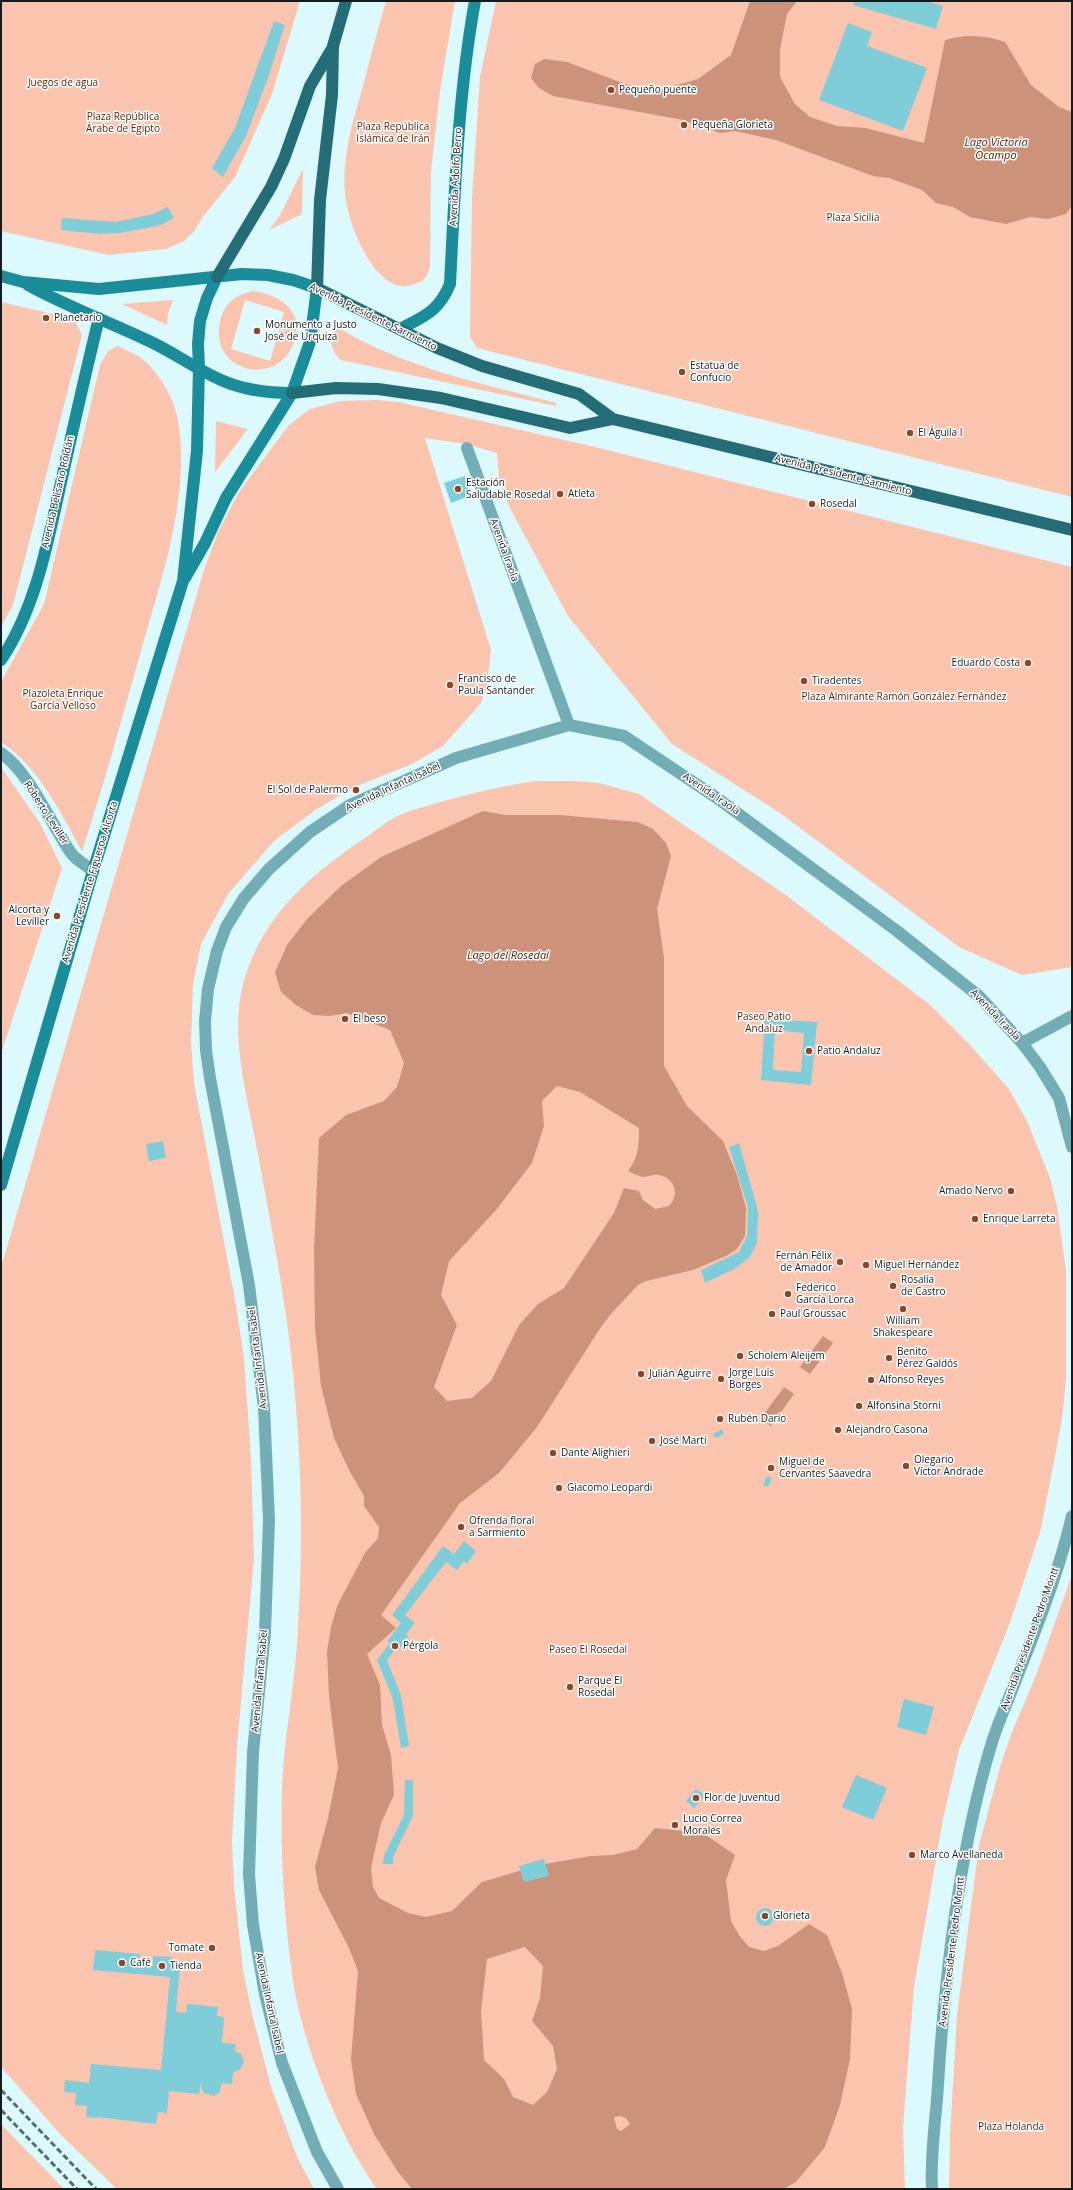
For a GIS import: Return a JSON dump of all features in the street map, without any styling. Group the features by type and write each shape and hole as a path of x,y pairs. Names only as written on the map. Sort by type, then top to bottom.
{"main road":[{"name":"Avenida Presidente Figueroa Alcorta","path":"1,1185 93,870 183,581 197,451 199,368 198,344 200,321 207,298 217,277 271,187 284,159 310,86 333,46 346,1"},
{"name":"Avenida Adolfo Berro","path":"400,329 437,307 444,298 450,284 458,130 468,43 475,1"},
{"name":"Avenida Presidente Figueroa Alcorta","path":"183,581 205,543 226,498 292,393 310,342 317,288 320,200 332,95 333,46"},
{"name":"Avenida Presidente Sarmiento","path":"1,276 23,282 100,289 242,274 268,275 293,280 317,288 438,348 482,366 579,394 613,419 1072,530"},
{"name":"Avenida Presidente Sarmiento","path":"23,282 49,297 151,341 220,380 244,388 268,393 292,393 336,388 378,389 441,398 570,428 613,419"},
{"name":"Avenida Belisario Roldán","path":"1,660 15,639 33,594 46,548 99,318"}],"street":[{"name":"Avenida Iraola","path":"467,448 569,725 624,736 717,798 808,863 980,997 1022,1043 1072,1016"},
{"name":"Avenida Infanta Isabel","path":"338,2189 317,2152 282,2063 266,1994 252,1911 249,1874 253,1752 265,1632 269,1520 264,1414 249,1285 206,1050 205,1022 208,989 217,951 226,927 244,898 269,869 310,832 350,806 456,758 569,725"},
{"name":"Roberto Leviller","path":"1,753 9,758 40,800 72,854 93,870"},
{"path":"1022,1043 1040,1067 1059,1098 1072,1147"},
{"name":"Avenida Presidente Pedro Montt","path":"932,2189 940,2057 949,1966 962,1875 975,1801 993,1740 1031,1641 1066,1542 1072,1516"}],"green space":[{"name":"Plaza República Árabe de Egipto","path":"1,1 300,1 272,94 235,177 202,218 195,230 184,241 166,249 109,255 1,231"},
{"name":"Plaza República Islámica de Irán","path":"386,1 455,1 440,91 431,171 430,267 424,279 412,285 400,286 388,281 378,272 369,259 354,231 347,206 345,191 346,160 351,130"},
{"name":"Plaza Sicilia","path":"496,1 1072,1 1072,497 477,348 470,337 472,198 480,77"},
{"path":"303,169 302,214 269,230 279,217"},
{"path":"254,291 264,293 282,302 294,315 297,324 293,345 284,359 271,367 257,370 244,368 232,361 223,350 219,336 221,318 229,303 238,296","holes":["245,300 284,312 270,361 231,349"]},
{"path":"173,300 168,313 167,325 122,304"},
{"path":"1,302 74,319 82,335 13,605 1,627"},
{"path":"337,327 363,341 416,364 471,381 556,403 556,406 341,360 333,349 331,340"},
{"name":"Plazoleta Enrique García Velloso","path":"118,346 146,362 168,391 175,409 179,426 181,455 180,483 177,512 164,568 113,751 82,851 57,806 38,777 27,764 1,742 1,682 44,604 100,365 108,351"},
{"name":"Plaza Almirante Ramón González Fernández","path":"378,400 398,402 595,447 1072,567 1072,967 1022,975 959,947 780,813 672,744 568,616 510,508 499,480 497,453 466,444 425,438 491,650 487,685 481,703 443,746 412,764 352,788 314,811 274,841 228,894 201,944 193,984 191,1042 194,1083 236,1305 244,1358 251,1458 254,1559 237,1746 232,1841 234,1886 243,1970 253,2018 272,2090 298,2159 314,2189 117,2189 61,2135 1,2067 1,1268 204,570 218,532 239,492 289,425 310,409 341,401"},
{"path":"216,421 248,429 215,472"},
{"path":"1,767 40,823 62,868 1,1054"},
{"path":"535,781 599,783 639,794 787,896 929,1004 970,1045 1009,1089 1027,1121 1050,1178 1057,1206 1066,1271 1066,1379 1062,1419 1041,1529 1011,1620 959,1750 943,1819 914,1987 903,2127 905,2189 377,2189 349,2144 336,2117 324,2090 305,2033 293,1981 290,1957 283,1884 282,1836 283,1768 297,1647 300,1591 301,1518 299,1446 286,1314 271,1223 241,1063 238,1016 241,993 247,971 256,949 281,910 312,878 348,849 389,821 407,812 476,793"},
{"name":"Plaza Holanda","path":"1072,1575 1072,2189 949,2189 950,2136 957,2015 979,1845 1000,1767 1012,1732 1035,1678"},
{"path":"1,2124 64,2189 1,2189"}],"water":[{"name":"Lago Victoria Ocampo","path":"750,1 797,1 787,14 780,49 780,77 795,104 810,117 837,126 865,128 924,143 945,40 975,36 1005,42 1031,85 1059,107 1072,112 1072,206 1066,214 1048,219 1030,217 1006,224 970,217 953,207 936,203 922,190 889,178 873,176 776,140 735,131 720,133 683,120 553,96 539,88 531,78 535,64 544,59 567,62 645,90 664,89 698,79 731,55"},
{"name":"Lago del Rosedal","path":"483,811 505,815 559,815 638,822 653,829 666,843 671,856 657,909 664,958 664,1066 687,1106 723,1141 737,1175 746,1208 745,1236 737,1249 726,1256 693,1270 646,1281 638,1285 610,1315 537,1427 499,1473 460,1503 381,1615 396,1628 367,1654 380,1685 382,1725 391,1755 394,1795 381,1823 371,1868 373,1887 379,1898 408,1913 426,1917 452,1911 482,1882 539,1865 591,1856 613,1855 637,1849 655,1828 703,1833 735,1855 726,1880 731,1921 739,1935 749,1947 764,1951 778,1946 809,1924 827,1935 842,1973 852,2009 850,2059 840,2105 825,2147 796,2182 783,2189 412,2189 398,2172 374,2134 356,2094 351,2060 358,1971 349,1948 319,1890 315,1867 328,1818 338,1768 329,1696 327,1652 331,1627 337,1606 365,1553 378,1538 379,1527 364,1506 364,1496 350,1472 334,1438 321,1386 315,1328 314,1249 319,1138 346,1115 384,1101 397,1087 404,1063 390,1030 347,1013 330,1016 313,1015 296,1005 281,992 275,972 287,945 307,919 341,886 381,857","holes":["557,1086 580,1092 639,1128 638,1151 632,1166 628,1171 643,1177 657,1175 664,1177 672,1183 675,1192 674,1197 669,1206 655,1209 643,1200 639,1191 624,1188 614,1213 564,1288 538,1304 519,1325 491,1381 472,1398 447,1401 434,1387 457,1325 441,1295 449,1261 496,1210 532,1163 544,1126 542,1101","525,1947 543,1966 540,1998 532,2021 553,2046 557,2069 547,2092 533,2105 513,2097 504,2079 484,2060 481,2011 487,1959","620,2116 626,2118 630,2124 621,2131 617,2129 614,2117"]},
{"path":"823,1336 833,1343 810,1374 800,1367"},
{"path":"784,1387 794,1394 771,1426 761,1418"}],"building":[{"path":"855,1 926,1 943,6 936,29 853,5"},
{"path":"274,21 285,25 268,78 246,136 223,177 212,168 235,128"},
{"path":"848,23 872,32 867,46 927,68 903,131 819,100"},
{"path":"168,207 174,218 158,226 119,233 100,234 61,230 62,218 116,222 153,214"},
{"name":"Estación Saludable Rosedal","path":"465,476 472,495 451,503 444,483"},
{"name":"Patio Andaluz","path":"765,1019 817,1022 811,1085 761,1080","holes":["775,1030 804,1033 801,1072 773,1070"]},
{"path":"163,1141 166,1158 149,1161 146,1144"},
{"path":"739,1143 758,1211 757,1243 749,1258 734,1269 705,1283 701,1270 739,1252 747,1236 748,1207 729,1147"},
{"path":"722,1429 724,1434 715,1438 713,1434"},
{"path":"767,1476 772,1478 768,1487 763,1486"},
{"name":"Pérgola","path":"464,1541 476,1551 467,1564 464,1561 457,1570 446,1562 405,1615 415,1623 406,1634 408,1636 399,1650 396,1648 387,1660 401,1696 409,1746 401,1748 393,1699 377,1660 390,1643 387,1641 401,1623 392,1615 443,1546 454,1554"},
{"path":"904,1699 934,1707 926,1735 897,1727"},
{"path":"856,1775 887,1788 873,1820 842,1807"},
{"path":"405,1780 413,1780 413,1816 393,1857 393,1864 383,1864 384,1855 404,1815"},
{"path":"696,1789 705,1795 694,1808 686,1801"},
{"path":"544,1859 549,1876 524,1882 519,1866"},
{"name":"Glorieta","path":"765,1908 771,1911 774,1917 771,1923 765,1926 759,1923 756,1917 759,1911"},
{"path":"95,1950 140,1954 139,1964 153,1966 153,1956 172,1957 171,1965 180,1966 176,2012 186,2013 187,2004 218,2007 217,2016 224,2017 222,2043 236,2044 235,2051 241,2054 244,2060 240,2070 233,2072 232,2084 222,2083 219,2093 214,2096 204,2093 201,2087 201,2081 199,2094 169,2091 167,2113 158,2112 156,2124 86,2117 87,2106 75,2105 76,2093 64,2092 65,2080 89,2083 91,2064 161,2070 170,1977 93,1970"}],"railway":[{"path":"1,2090 96,2189"},
{"path":"1,2110 77,2189"}],"place":[{"name":"Pequeño puente","path":"611,90"},
{"name":"Pequeña Glorieta","path":"684,125"},
{"name":"Planetario","path":"46,318"},
{"name":"Monumento a Justo José de Urquiza","path":"257,331"},
{"name":"Estatua de Confucio","path":"682,372"},
{"name":"El Águila I","path":"910,433"},
{"name":"Estación Saludable Rosedal","path":"458,489"},
{"name":"Atleta","path":"560,494"},
{"name":"Rosedal","path":"812,504"},
{"name":"Eduardo Costa","path":"1028,663"},
{"name":"Tiradentes","path":"804,681"},
{"name":"Francisco de Paula Santander","path":"450,685"},
{"name":"El Sol de Palermo","path":"356,790"},
{"name":"Alcorta y Leviller","path":"57,916"},
{"name":"El beso","path":"345,1019"},
{"name":"Patio Andaluz","path":"809,1051"},
{"name":"Amado Nervo","path":"1011,1191"},
{"name":"Enrique Larreta","path":"975,1219"},
{"name":"Fernán Félix de Amador","path":"840,1262"},
{"name":"Miguel Hernández","path":"866,1265"},
{"name":"Rosalía de Castro","path":"893,1286"},
{"name":"Federico García Lorca","path":"788,1294"},
{"name":"William Shakespeare","path":"903,1309"},
{"name":"Paul Groussac","path":"772,1314"},
{"name":"Scholem Aleijem","path":"740,1356"},
{"name":"Benito Pérez Galdós","path":"889,1358"},
{"name":"Julián Aguirre","path":"641,1374"},
{"name":"Jorge Luis Borges","path":"721,1379"},
{"name":"Alfonso Reyes","path":"871,1380"},
{"name":"Alfonsina Storni","path":"859,1406"},
{"name":"Rubén Darío","path":"720,1419"},
{"name":"Alejandro Casona","path":"838,1430"},
{"name":"José Martí","path":"652,1441"},
{"name":"Dante Alighieri","path":"553,1453"},
{"name":"Olegario Víctor Andrade","path":"906,1466"},
{"name":"Miguel de Cervantes Saavedra","path":"771,1468"},
{"name":"Giacomo Leopardi","path":"559,1488"},
{"name":"Ofrenda floral a Sarmiento","path":"461,1527"},
{"name":"Pérgola","path":"395,1646"},
{"name":"Parque El Rosedal","path":"570,1687"},
{"name":"Flor de Juventud","path":"696,1798"},
{"name":"Lucio Correa Morales","path":"675,1825"},
{"name":"Marco Avellaneda","path":"912,1855"},
{"name":"Glorieta","path":"765,1916"},
{"name":"Tomate","path":"212,1948"},
{"name":"Café","path":"122,1963"},
{"name":"Tienda","path":"162,1966"}],"park label":[{"name":"Juegos de agua","path":"63,83"},
{"name":"Paseo Patio Andaluz","path":"764,1022"},
{"name":"Paseo El Rosedal","path":"588,1650"}]}
